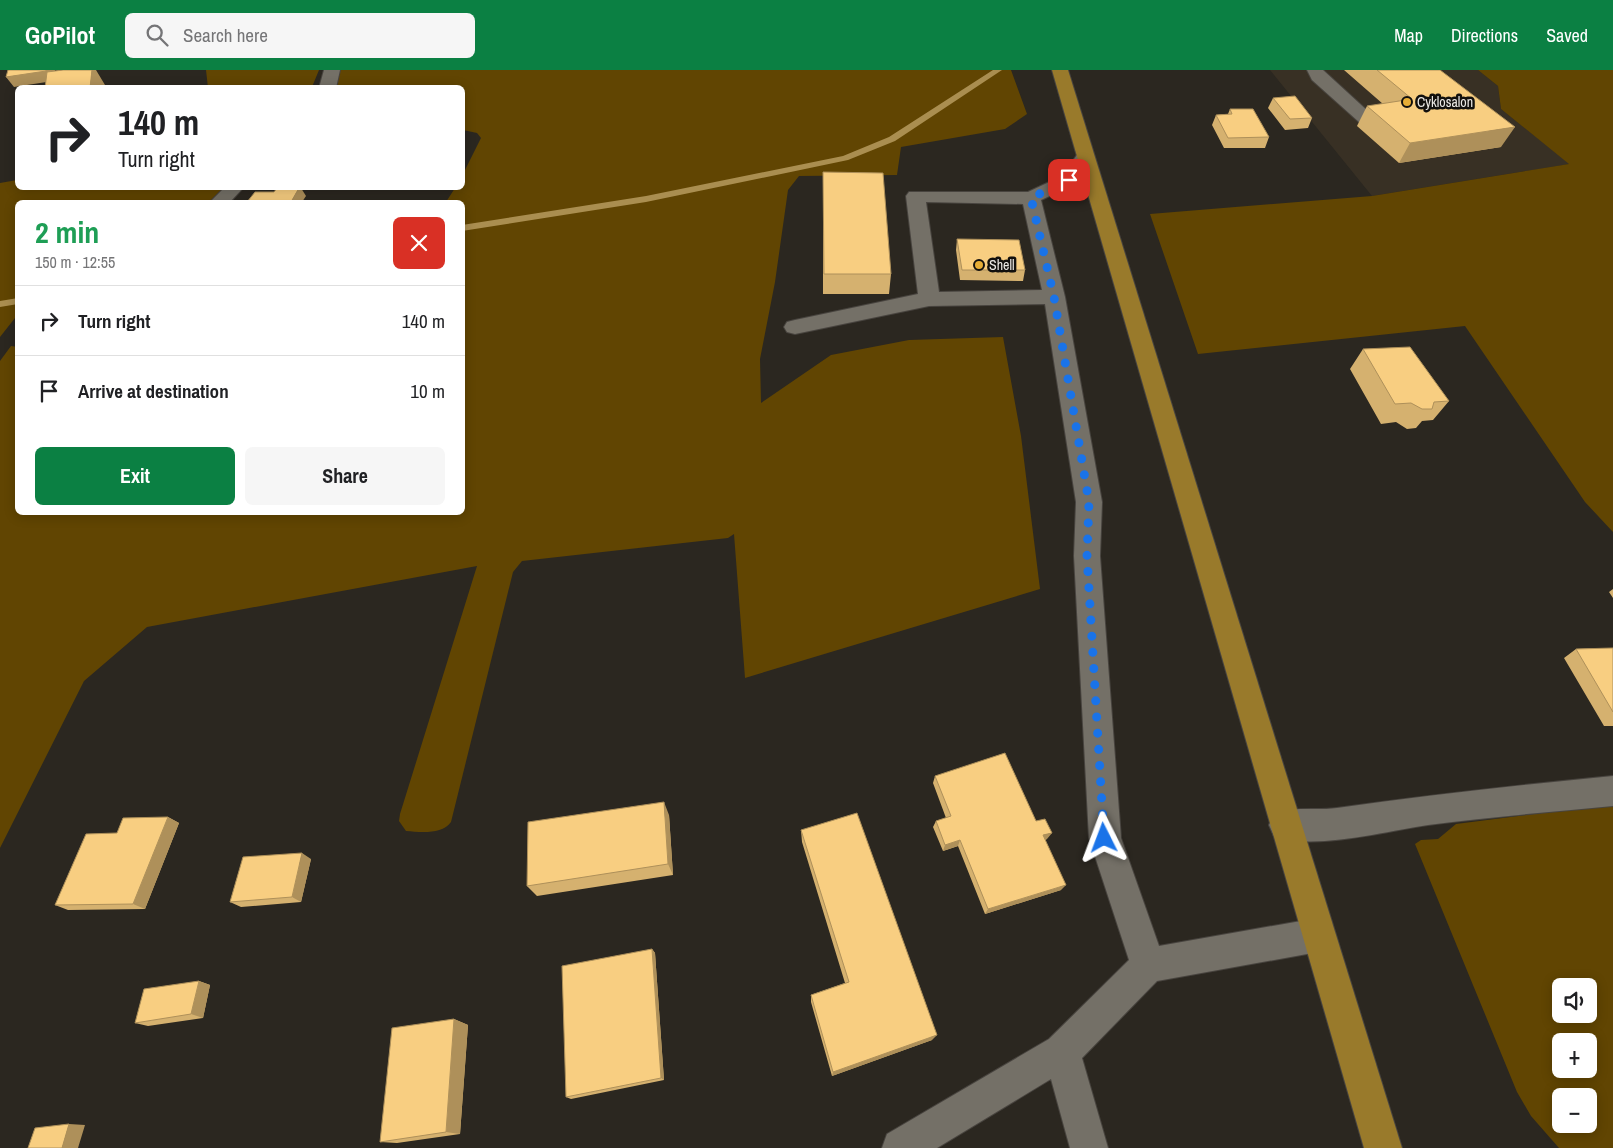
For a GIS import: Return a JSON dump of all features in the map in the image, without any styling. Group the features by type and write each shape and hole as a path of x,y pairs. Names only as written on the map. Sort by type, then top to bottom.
{"main road":[{"path":"1060,70 1284,825 1383,1148"}],"street":[{"path":"327,85 332,70"},
{"path":"1316,70 1318,76 1365,118"},
{"path":"930,299 916,196 1031,198 1069,180 1085,156"},
{"path":"221,200 232,190"},
{"path":"1031,198 1054,297 1089,502 1087,556 1104,838 1148,965"},
{"path":"795,327 930,299 1054,297"},
{"path":"1284,825 1327,825 1428,810 1613,791"},
{"path":"901,1148 1062,1052 1148,965 1318,936"},
{"path":"1062,1052 1088,1148"}],"shaded area":[{"path":"206,70 319,70 313,85 208,85"},
{"path":"339,70 1011,70 1027,114 1005,129 901,147 897,175 799,176 788,190 775,282 760,359 761,403 831,355 909,340 1003,337 1021,436 1040,589 745,678 734,534 728,538 522,561 513,572 451,822 442,829 430,832 406,831 399,821 400,814 477,566 147,627 84,681 0,848 0,361 11,346 15,347 15,515 465,515 465,200 447,200 454,190 465,190 465,170 481,138 477,133 465,130 465,85 334,85"},
{"path":"1270,70 1478,70 1498,86 1501,109 1570,164 1372,196"},
{"path":"1478,70 1613,70 1613,532 1585,502 1465,326 1198,354 1150,214 1372,196 1569,164 1501,109 1498,86"},
{"path":"15,180 15,190 223,190 213,200 15,200 15,318 0,337 0,183"},
{"path":"1613,804 1613,1148 1559,1148 1531,1116 1517,1092 1415,844 1421,840 1438,839 1456,824"}],"building":[{"path":"8,70 46,70 46,71 6,77"},
{"path":"92,70 90,85 45,85 47,72"},
{"path":"1377,70 1440,70 1515,127 1410,143 1367,106 1412,99"},
{"path":"1295,96 1312,118 1290,119 1273,98"},
{"path":"1230,109 1253,109 1269,137 1228,138 1216,115 1232,114"},
{"path":"823,172 883,173 891,274 824,274"},
{"path":"276,190 298,190 292,200 249,200 255,192 274,192"},
{"path":"957,239 1019,240 1025,270 962,270"},
{"path":"1410,347 1449,401 1434,402 1432,409 1422,409 1411,403 1395,404 1363,349"},
{"path":"1613,648 1613,712 1576,649"},
{"path":"1005,753 1036,821 1045,819 1052,833 1043,835 1066,885 988,909 960,840 945,845 936,821 951,816 935,776"},
{"path":"664,802 668,864 527,886 528,822"},
{"path":"857,813 937,1035 833,1072 811,995 849,982 801,830"},
{"path":"168,817 133,904 55,905 86,834 117,833 123,818"},
{"path":"302,853 292,897 230,902 243,857"},
{"path":"652,949 661,1078 566,1097 562,966"},
{"path":"199,981 191,1014 135,1023 144,989"},
{"path":"454,1019 446,1132 380,1142 392,1028"},
{"path":"69,1124 62,1148 28,1148 35,1128"}],"waterway":[{"path":"465,228 646,199 845,158 892,139 998,70"},
{"path":"0,304 15,302"}],"place":[{"name":"Cyklosalon","path":"1407,102"},
{"name":"Shell","path":"979,265"}],"route":[{"path":"1069,180 1031,198 1054,297 1089,502 1087,556 1104,838"}]}
